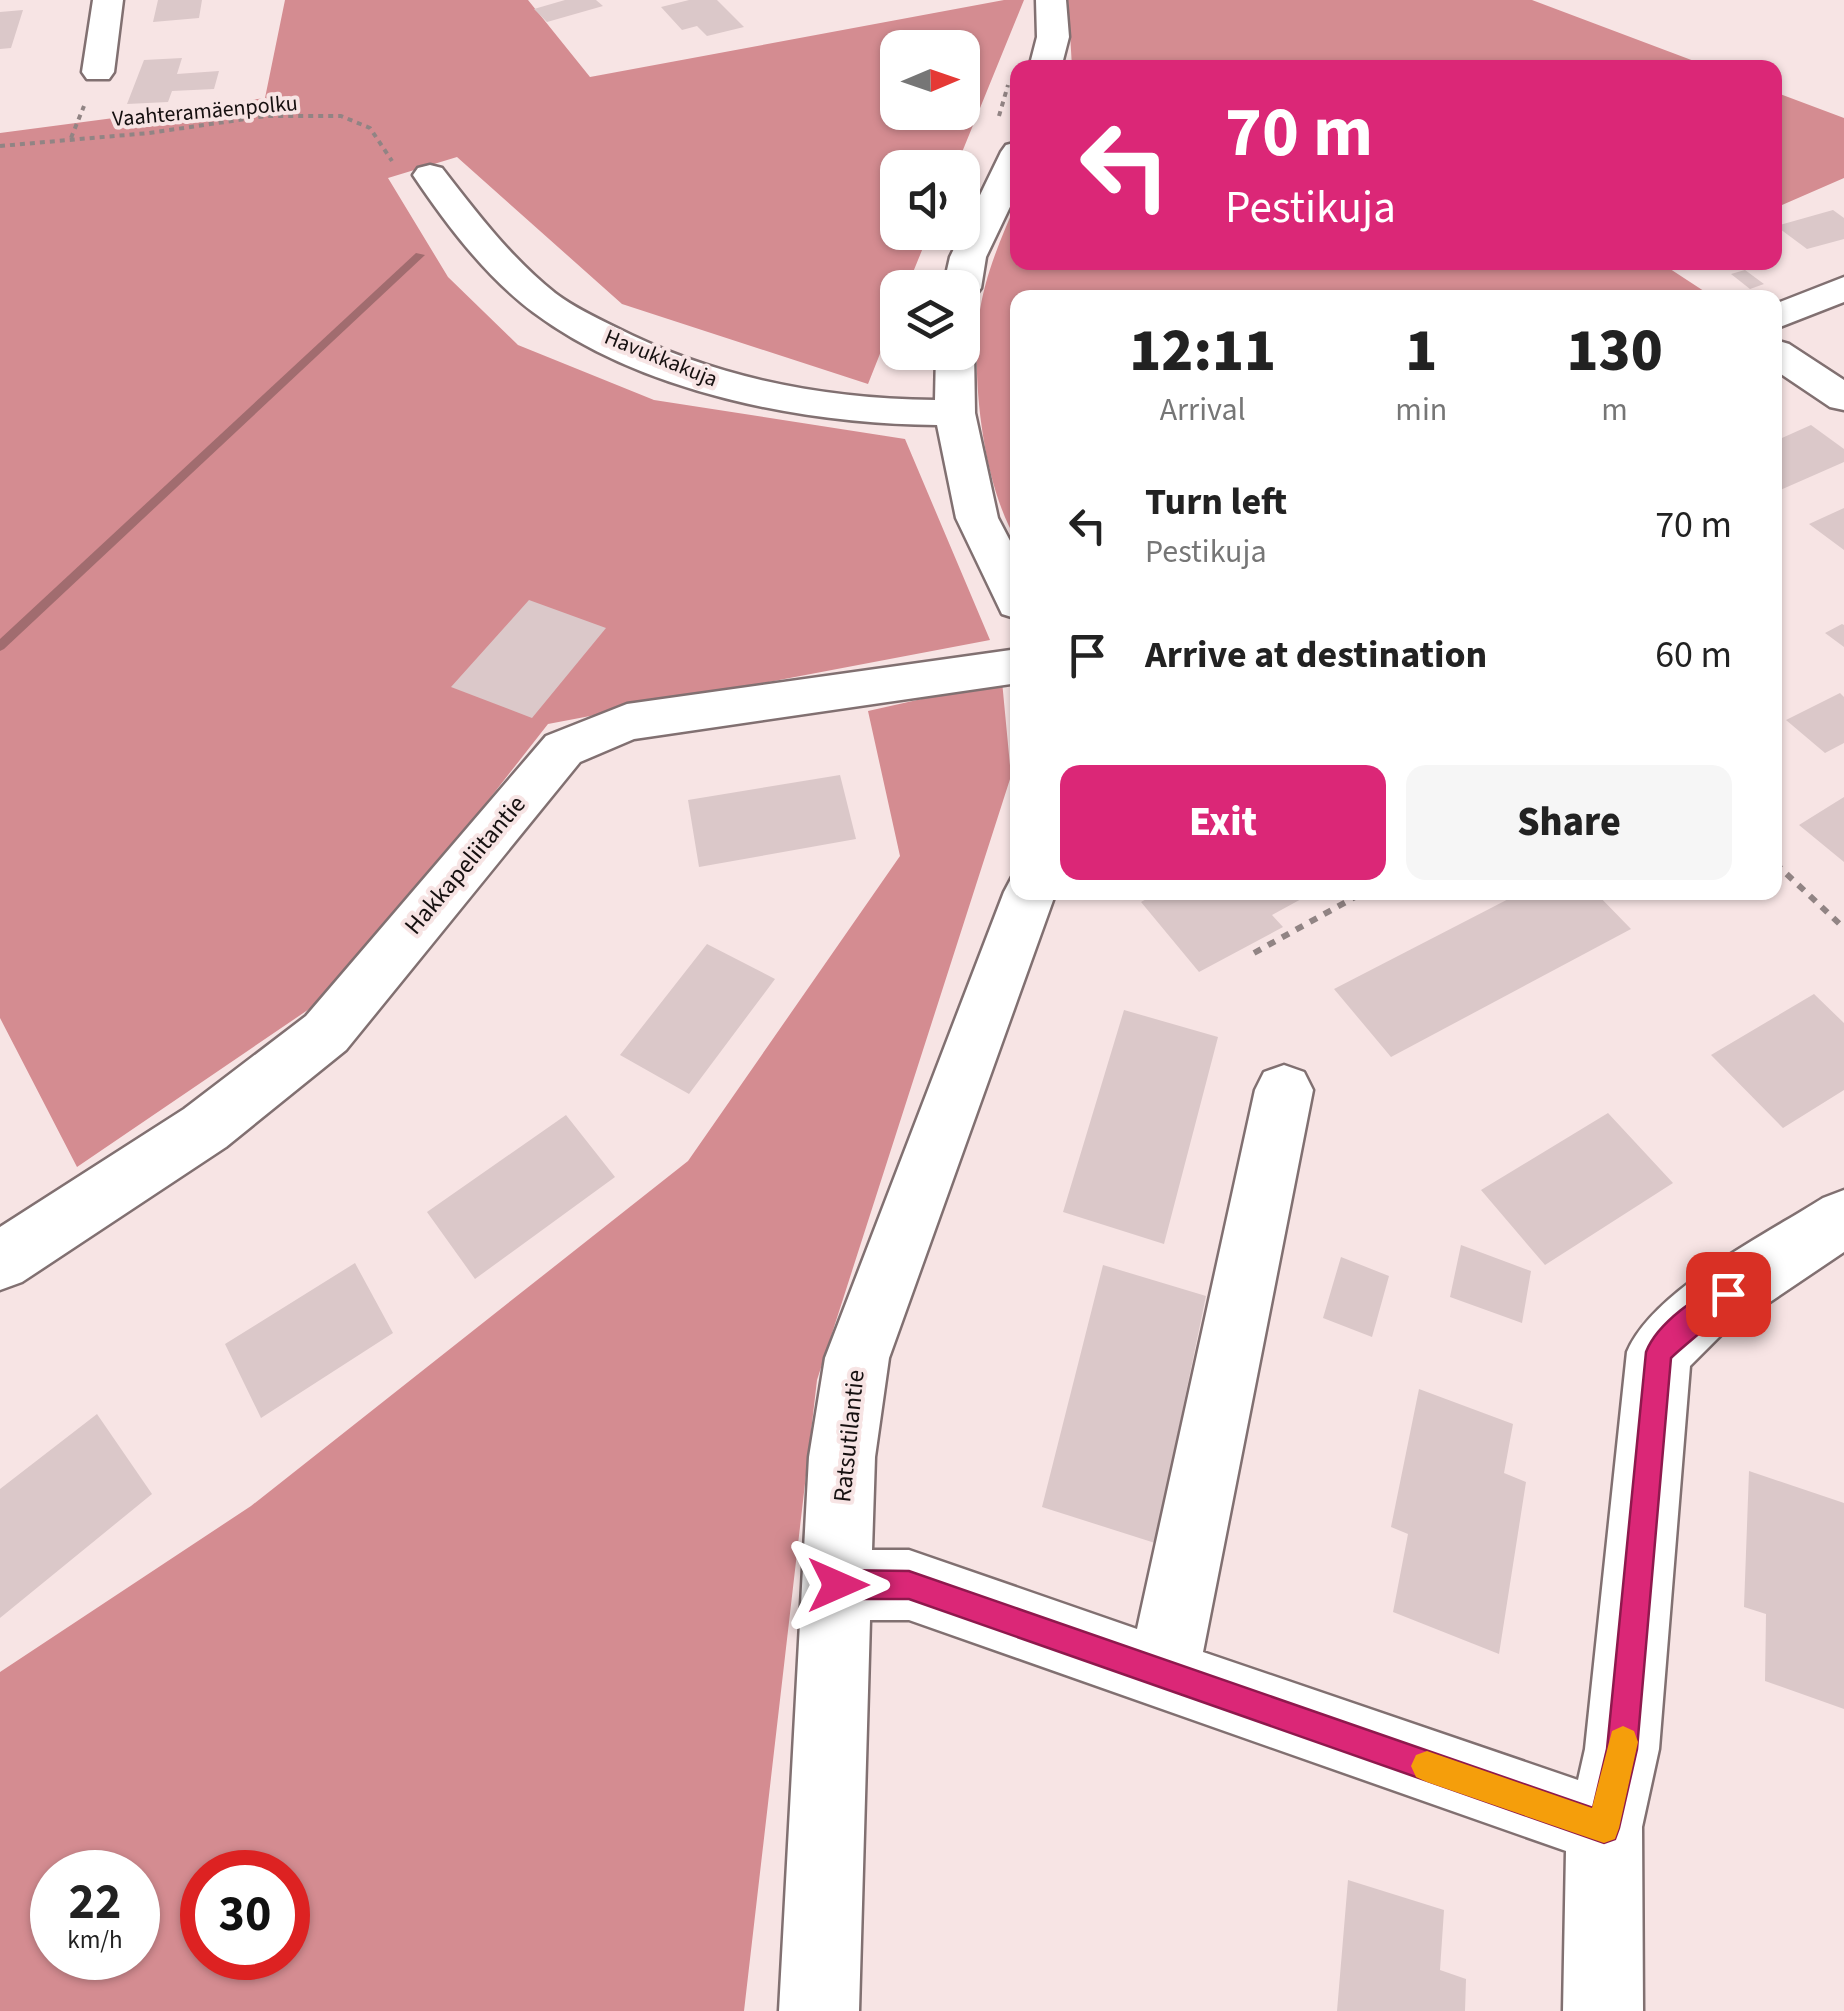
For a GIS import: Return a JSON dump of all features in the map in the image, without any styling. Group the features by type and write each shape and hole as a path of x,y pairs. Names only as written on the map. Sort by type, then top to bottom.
{"street":[{"path":"98,72 108,0"},
{"path":"1047,60 1053,37 1051,0"},
{"path":"965,270 1006,139"},
{"name":"Havukkakuja","path":"430,175 487,250 544,303 619,346 718,382 804,403 904,414 955,412"},
{"path":"1782,315 1844,288"},
{"path":"1782,357 1844,398"},
{"path":"955,370 955,412 977,518 1010,586"},
{"name":"Hakkapeliitantie","path":"0,1261 205,1128 326,1033 563,749 627,722 1010,667"},
{"name":"Ratsutilantie","path":"819,2011 842,1457 856,1358 1027,900"},
{"path":"1164,1675 1284,1090"},
{"path":"1602,2011 1604,1828 1622,1749 1659,1352 1699,1313 1844,1218"},
{"path":"838,1585 909,1585 1604,1828"}],"path":[{"path":"1006,139 1010,78"},
{"name":"Vaahteramäenpolku","path":"0,146 149,133 266,116 341,116 370,128 393,162"},
{"path":"1782,870 1844,928"},
{"path":"1254,953 1350,900"}],"shaded area":[{"path":"285,0 528,0 590,77 1004,0 1024,0 980,108 980,30 880,30 880,130 971,130 963,150 880,150 880,250 922,250 914,270 880,270 880,354 868,384 622,304 457,157 388,178 448,277 518,345 654,400 905,439 990,640 548,724 343,986 77,1167 0,1018 0,133 265,98"},
{"path":"1068,0 1532,0 1691,60 1072,60"},
{"path":"1782,95 1844,118 1844,178 1782,205"},
{"path":"1010,217 1010,270 1672,270 1702,290 1010,290 1010,526 988,463 979,402 980,312"},
{"path":"1002,681 1010,779 817,1380 744,2011 0,2011 0,1672 251,1506 688,1161 900,856 868,711"}],"building":[{"path":"158,0 202,0 199,18 153,22"},
{"path":"565,0 596,0 603,6 547,22 534,9"},
{"path":"689,0 717,0 744,27 707,36 697,26 682,30 661,7"},
{"path":"23,10 11,48 0,49 0,12"},
{"path":"182,58 177,74 219,71 214,89 172,91 168,102 127,104 144,60"},
{"path":"1833,210 1844,218 1844,239 1807,249 1782,230 1782,224"},
{"path":"1745,270 1764,284 1750,289 1731,274"},
{"path":"1811,425 1844,449 1844,462 1782,489 1782,438"},
{"path":"1844,508 1844,550 1809,524"},
{"path":"529,600 606,628 532,718 451,687"},
{"path":"1844,625 1844,647 1825,633"},
{"path":"1840,693 1844,697 1844,743 1825,753 1786,720"},
{"path":"840,775 856,839 699,867 688,800"},
{"path":"1844,797 1844,862 1799,825"},
{"path":"1299,900 1272,915 1283,927 1199,972 1141,902"},
{"path":"1506,900 1603,900 1631,929 1391,1057 1334,989"},
{"path":"707,944 775,979 689,1094 620,1055"},
{"path":"1814,994 1844,1023 1844,1090 1783,1128 1711,1055"},
{"path":"1124,1010 1218,1037 1164,1244 1063,1212"},
{"path":"1608,1113 1673,1183 1545,1265 1481,1190"},
{"path":"566,1115 615,1177 475,1279 427,1212"},
{"path":"1461,1245 1531,1271 1522,1323 1450,1297"},
{"path":"1341,1257 1389,1276 1372,1337 1323,1318"},
{"path":"355,1263 393,1333 261,1418 225,1344"},
{"path":"1103,1265 1206,1296 1155,1543 1042,1507"},
{"path":"1419,1389 1513,1424 1504,1473 1526,1482 1499,1654 1393,1612 1408,1534 1391,1527"},
{"path":"97,1414 152,1494 0,1618 0,1489"},
{"path":"1749,1471 1844,1503 1844,1709 1765,1681 1766,1614 1744,1607"},
{"path":"1348,1880 1444,1910 1440,1970 1466,1979 1465,2011 1337,2011"}],"waterway":[{"path":"0,646 420,255"}],"slow traffic":[{"path":"1427,1766 1604,1828 1623,1742"}],"route":[{"path":"838,1585 909,1585 1604,1828 1622,1749 1659,1352 1699,1313 1728,1294"}]}
